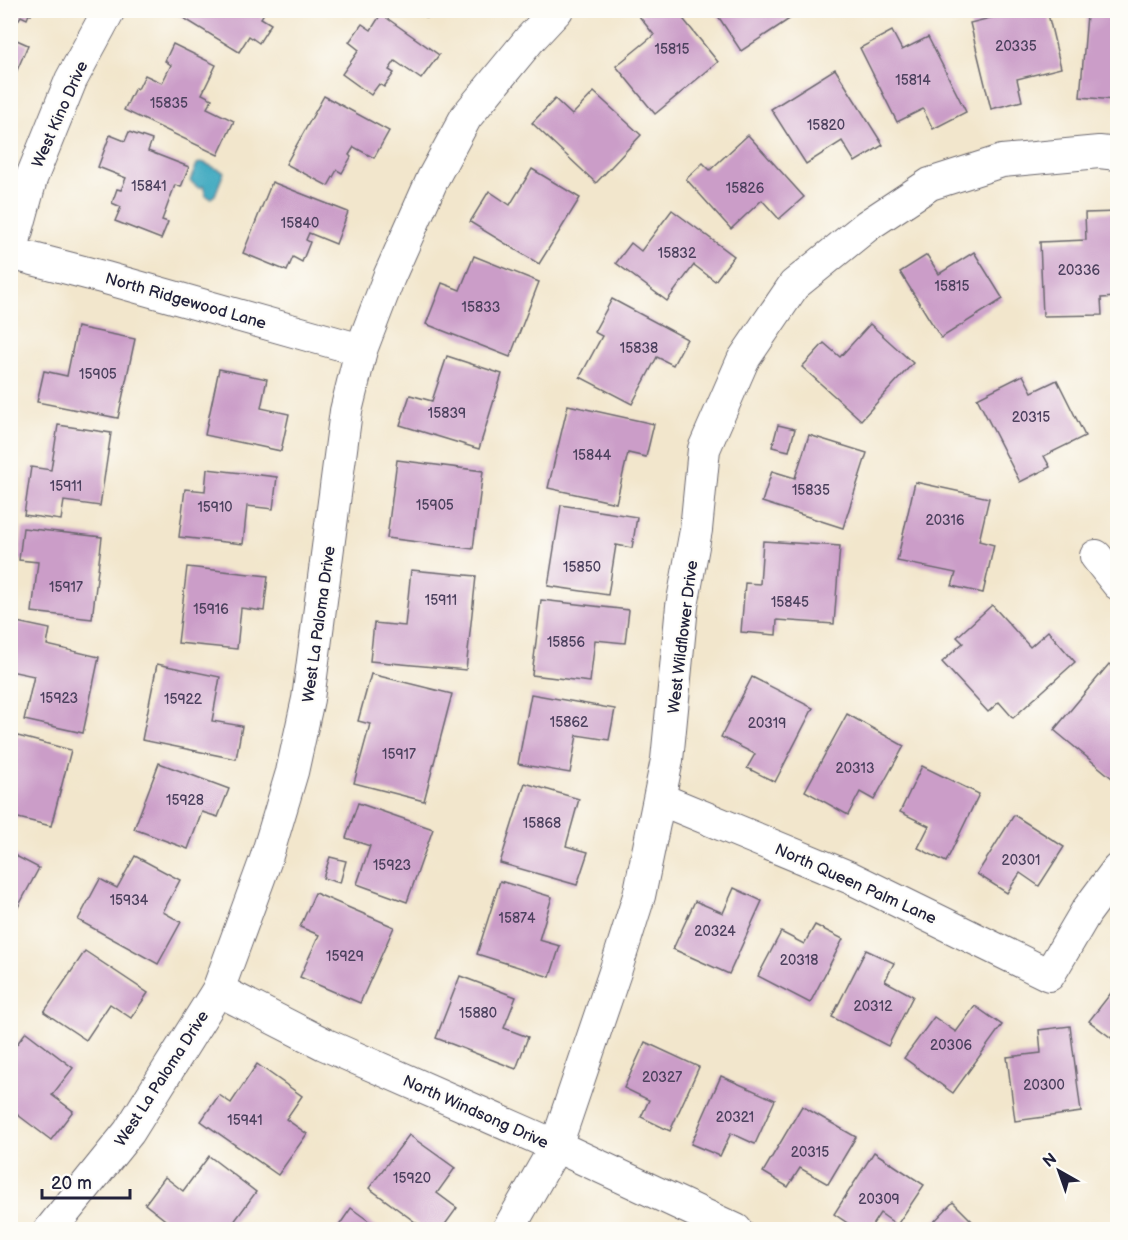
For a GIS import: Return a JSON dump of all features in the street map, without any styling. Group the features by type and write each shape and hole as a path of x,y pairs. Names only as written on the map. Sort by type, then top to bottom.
{"street":[{"name":"West Kino Drive","path":"11,254 31,178 71,80 109,10"},
{"name":"West La Paloma Drive","path":"51,1230 129,1132 218,990 266,859 292,772 308,699 346,411 361,350 389,277 432,178 466,117 557,10"},
{"name":"West Wildflower Drive","path":"508,1230 556,1146 639,896 660,800 673,716 682,606 696,530 704,449 743,360 794,285 868,225 930,184 1002,161 1099,152 1118,154"},
{"name":"North Ridgewood Lane","path":"11,254 117,281 361,350"},
{"path":"1096,556 1118,584"},
{"name":"North Queen Palm Lane","path":"660,800 851,878 1049,975 1086,912 1118,869"},
{"name":"North Windsong Drive","path":"218,990 324,1044 556,1146 736,1230"}],"water":[{"path":"202,162 224,172 215,195 211,198 206,196 203,186 199,188 190,181 197,164"}],"building":[{"path":"10,10 33,10 27,19 21,16 10,33"},
{"path":"179,10 266,10 261,18 271,24 259,43 249,36 239,52 177,14"},
{"path":"418,10 434,10 427,18"},
{"path":"646,10 676,10 718,62 655,114 616,66 654,35 639,16"},
{"path":"714,10 803,10 741,51"},
{"path":"1022,10 1047,10 1061,68 1017,79 1022,101 991,109 970,23"},
{"path":"381,14 439,55 421,79 395,61 389,70 394,73 384,87 379,84 371,95 342,74 359,50 349,42 362,24 371,30"},
{"path":"1087,15 1118,18 1118,76 1116,76 1114,100 1080,97"},
{"path":"892,31 902,50 928,37 966,112 933,129 923,109 897,122 860,48"},
{"path":"10,37 28,45 15,75 10,72"},
{"path":"173,44 216,65 202,94 212,99 207,108 234,121 218,155 124,110 135,88 138,89 145,75 162,83 171,65 165,61"},
{"path":"835,69 883,145 855,162 842,141 806,164 771,109"},
{"path":"594,92 641,135 596,183 532,123 555,99 572,115"},
{"path":"324,96 389,131 374,158 354,147 342,173 337,170 328,186 286,164"},
{"path":"129,132 152,140 148,151 189,167 181,187 175,185 162,220 168,222 161,239 115,221 121,207 112,203 117,189 121,190 126,178 98,167 110,135 125,141"},
{"path":"748,135 804,197 779,219 762,200 731,229 686,179 703,163 710,170"},
{"path":"532,169 580,198 539,264 470,222 489,191 510,205"},
{"path":"272,182 348,212 336,244 309,233 306,240 310,242 302,262 293,257 287,271 243,253"},
{"path":"672,210 734,256 715,281 694,265 667,301 616,263 631,243 641,251"},
{"path":"1118,212 1118,297 1101,298 1102,315 1043,316 1040,242 1086,240 1085,213"},
{"path":"974,252 1003,299 941,338 900,272 927,255 939,274"},
{"path":"474,256 539,282 510,357 426,324 442,283 460,290"},
{"path":"612,299 687,339 673,365 657,357 632,404 580,377 602,336 594,332"},
{"path":"870,324 913,363 861,420 802,367 824,343 840,357"},
{"path":"77,327 135,339 118,418 37,402 44,371 67,376"},
{"path":"447,356 502,374 479,449 400,425 410,395 432,401"},
{"path":"219,369 267,379 261,408 289,414 281,451 205,435"},
{"path":"1023,375 1032,392 1057,380 1085,436 1044,456 1050,467 1020,482 977,398"},
{"path":"568,405 654,424 646,457 628,453 616,503 548,488"},
{"path":"58,425 111,433 100,506 64,501 61,520 24,515 31,467 51,470"},
{"path":"778,425 795,429 789,451 772,447"},
{"path":"809,435 867,453 843,528 762,502 772,471 795,478"},
{"path":"397,460 483,471 473,549 387,538"},
{"path":"207,469 277,477 273,509 247,506 243,544 179,537 185,489 205,491"},
{"path":"915,482 989,498 979,541 994,545 983,593 952,586 956,573 897,561"},
{"path":"561,505 637,517 632,548 616,545 608,595 548,586"},
{"path":"23,528 102,537 92,619 32,612 38,562 19,560"},
{"path":"763,541 840,546 834,624 777,620 776,635 741,632 745,583 760,584"},
{"path":"187,567 268,576 264,611 241,608 237,649 178,643"},
{"path":"411,570 476,576 466,670 370,661 374,623 405,626"},
{"path":"541,600 629,610 625,643 595,640 590,682 532,675"},
{"path":"992,605 1030,647 1048,631 1075,662 1013,718 999,702 988,712 942,662 963,643 957,637"},
{"path":"12,621 50,629 47,645 99,657 83,733 24,720 34,676 10,671"},
{"path":"157,664 220,677 212,721 242,726 236,759 142,740"},
{"path":"1109,664 1118,671 1118,771 1112,778 1054,730"},
{"path":"371,674 452,694 424,801 354,783 370,724 358,721"},
{"path":"752,677 813,708 775,782 747,768 755,754 721,737"},
{"path":"531,694 615,709 609,740 577,735 570,773 518,764"},
{"path":"847,714 904,746 874,800 860,792 848,815 805,791"},
{"path":"10,734 71,750 51,826 10,816"},
{"path":"159,763 229,789 218,817 202,812 188,849 134,829"},
{"path":"922,766 979,794 946,862 918,848 929,826 900,812"},
{"path":"525,783 579,799 566,846 588,852 577,885 500,863"},
{"path":"358,803 433,829 407,902 357,884 370,846 346,838"},
{"path":"1014,815 1064,847 1039,886 1020,873 1007,893 977,874"},
{"path":"10,853 39,868 10,922"},
{"path":"135,856 180,880 163,912 181,922 158,964 78,920 100,879 117,888"},
{"path":"330,857 346,861 340,883 323,878"},
{"path":"500,881 552,897 539,940 560,946 550,977 477,954"},
{"path":"734,888 762,901 729,974 673,949 695,901 723,913"},
{"path":"315,893 394,927 360,1003 300,977 319,935 300,927"},
{"path":"815,925 843,939 810,1003 758,976 781,932 804,944"},
{"path":"866,950 894,963 885,981 913,996 888,1046 832,1017"},
{"path":"85,951 148,993 131,1018 110,1004 86,1040 44,1012"},
{"path":"460,976 516,997 504,1028 528,1037 516,1069 436,1038"},
{"path":"1111,993 1118,998 1118,1043 1089,1021"},
{"path":"975,1006 1002,1025 953,1093 904,1058 934,1017 956,1032"},
{"path":"1070,1026 1081,1112 1015,1121 1007,1057 1041,1053 1039,1030"},
{"path":"26,1032 73,1068 52,1095 73,1111 51,1140 10,1109 10,1053"},
{"path":"645,1042 699,1067 670,1131 641,1117 649,1100 624,1088"},
{"path":"257,1064 302,1096 286,1119 307,1134 278,1175 201,1121 219,1095 231,1103"},
{"path":"721,1076 775,1100 755,1144 731,1133 720,1156 691,1144"},
{"path":"802,1106 856,1137 828,1184 800,1168 788,1187 763,1172"},
{"path":"409,1135 455,1168 437,1193 457,1208 441,1230 426,1230 369,1188"},
{"path":"874,1152 924,1185 897,1225 880,1213 869,1230 858,1230 834,1214"},
{"path":"209,1156 256,1192 228,1230 178,1230 145,1204 165,1177 183,1191"},
{"path":"953,1202 981,1230 926,1230"},
{"path":"351,1208 381,1230 336,1230"}]}
